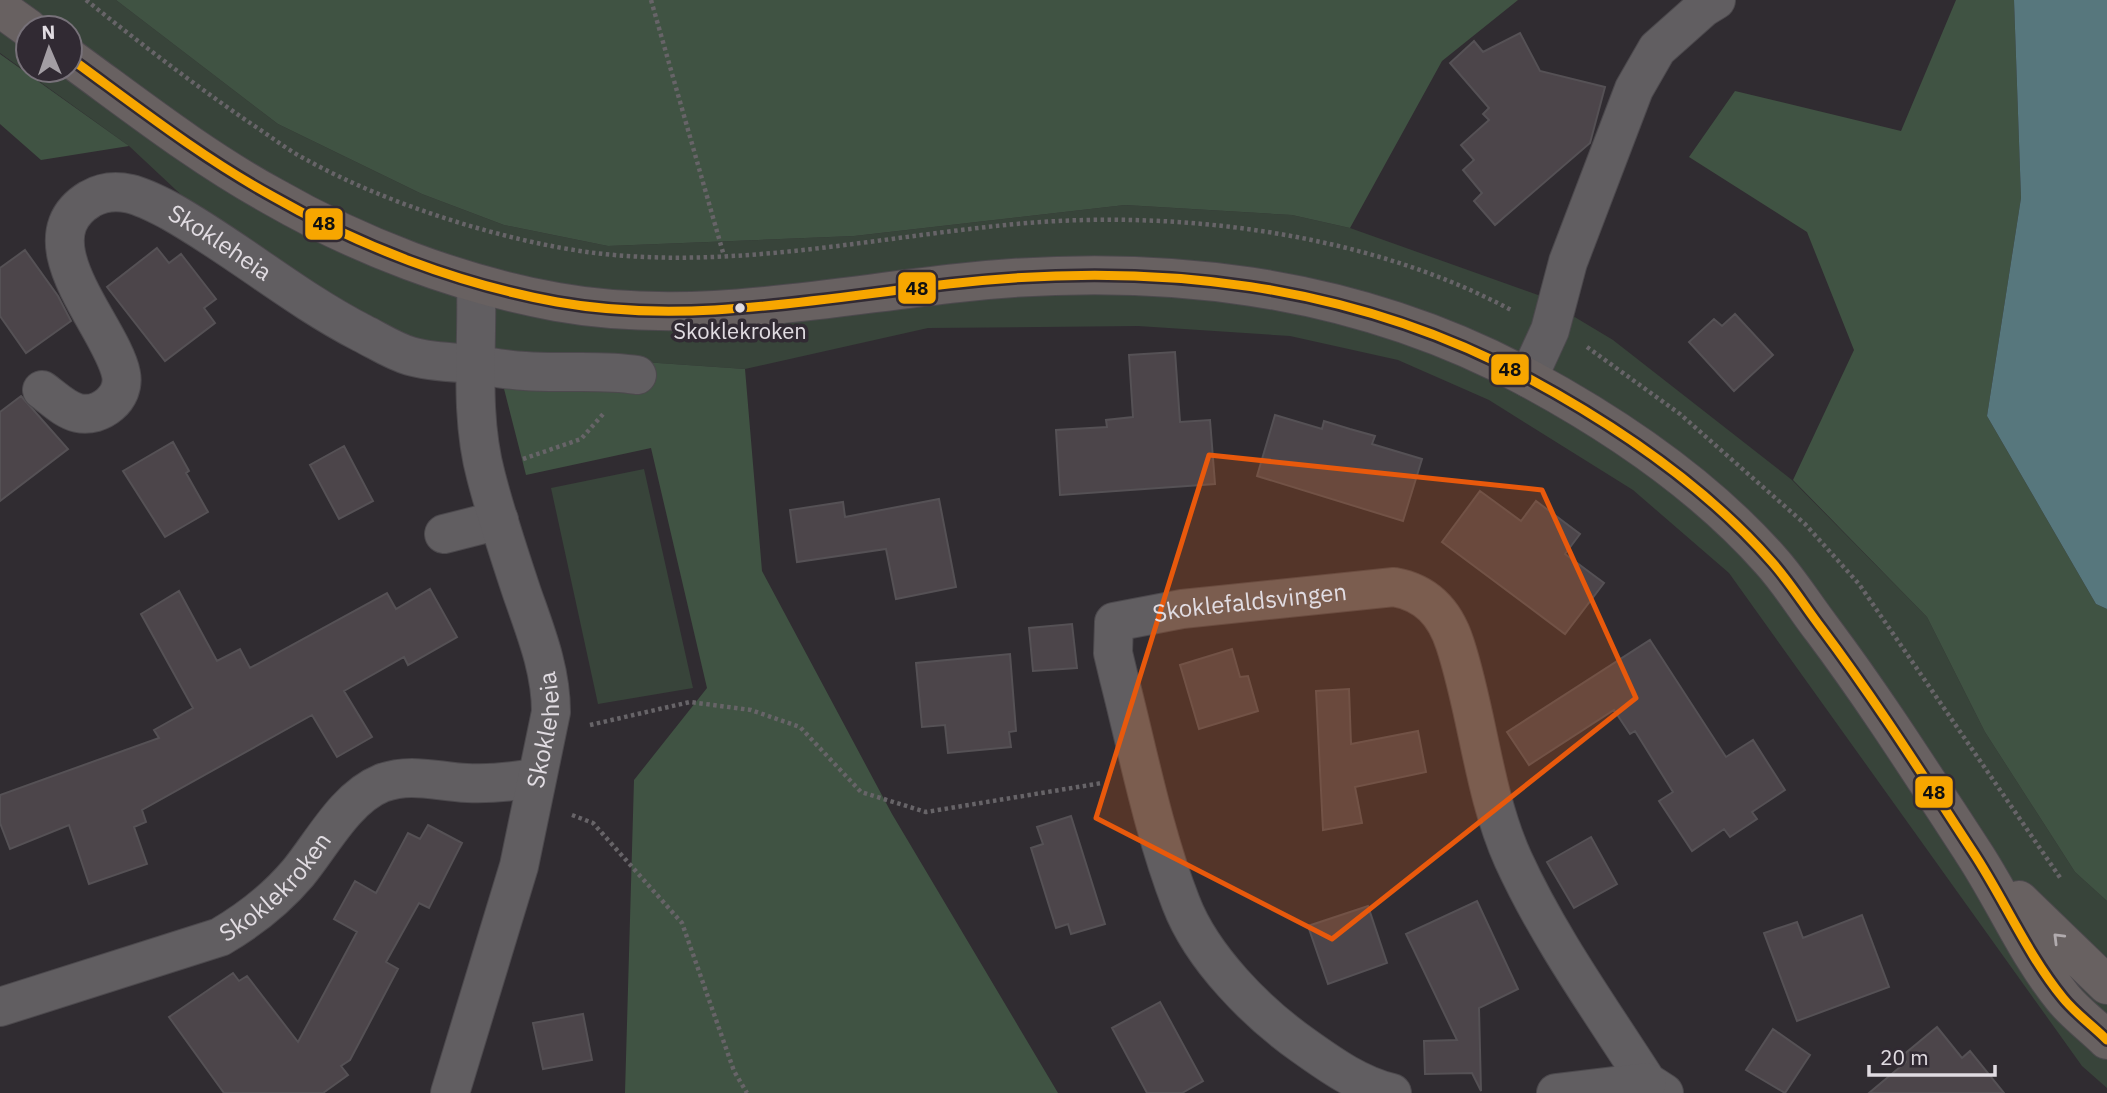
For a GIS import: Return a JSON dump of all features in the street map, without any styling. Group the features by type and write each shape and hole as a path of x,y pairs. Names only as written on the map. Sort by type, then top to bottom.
{"main road":[{"path":"84,68 191,145 270,195 346,234 476,284 560,302 618,309 687,311 817,303 958,283 1075,274 1149,274 1234,282 1362,310 1427,331 1528,378 1600,420 1663,466 1720,510 1772,562 1866,687 1982,865 2063,999 2107,1040"},
{"path":"1982,865 2107,985"}],"street":[{"path":"1528,378 1550,330 1568,262 1634,89 1657,49 1703,8 1716,0"},
{"name":"Skokleheia","path":"42,390 79,413 92,414 108,406 116,398 122,376 116,355 73,281 68,261 68,228 83,203 104,194 123,191 155,203 191,223 314,308 398,351 429,361 475,365"},
{"name":"Skokleheia","path":"450,1093 519,866 548,734 551,687 545,659 485,473 477,429 476,284"},
{"path":"475,365 525,371 636,375"},
{"path":"444,534 499,520"},
{"name":"Skoklefaldsvingen","path":"1392,1093 1357,1080 1290,1037 1231,982 1194,929 1181,904 1144,776 1113,653 1114,622 1182,609 1371,588 1402,588 1426,598 1438,608 1455,644 1494,802 1513,858 1546,922 1655,1088"},
{"name":"Skoklekroken","path":"0,1007 176,952 230,931 252,918 297,874 339,820 381,783 428,777 535,789"},
{"name":"Skoklefaldsvingen","path":"1556,1093 1655,1088"}],"path":[{"path":"86,0 170,66 307,160 369,188 478,228 569,248 663,257 724,256 896,240"},
{"path":"651,0 724,256"},
{"path":"485,473 581,439 636,375"},
{"path":"548,734 690,702 751,710 800,727 861,792 926,812 1144,776"},
{"path":"535,789 593,823 682,923 734,1071 747,1093"}],"highlighted area":[{"path":"1209,455 1542,490 1636,698 1332,939 1096,818"}],"green space":[{"path":"0,0 116,0 278,124 422,194 504,225 608,246 854,236 1125,205 1292,215 1350,228 1538,295 1613,340 1792,480 1927,617 1985,732 2075,872 2107,901 2107,1088 2082,1066 1729,573 1633,490 1489,400 1398,360 1290,336 1138,326 928,328 745,369 629,361 502,381 329,333 129,146 43,84 84,84 84,14 14,14 14,63 0,53"},
{"path":"116,0 1518,0 1442,61 1350,228 1292,215 1125,205 854,236 608,246 504,225 422,194 278,124"},
{"path":"1956,0 2014,0 2021,198 1987,416 2096,604 2107,609 2107,901 2075,872 1985,732 1927,617 1793,480 1854,350 1807,232 1689,157 1735,91 1901,131"},
{"path":"0,54 14,64 14,84 42,84 129,146 41,160 0,124"},
{"path":"629,361 745,369 762,571 892,814 1058,1093 625,1093 634,780 707,688 651,448 526,475 502,381"},
{"path":"644,469 693,688 598,704 551,488"}],"water":[{"path":"2014,0 2107,0 2107,609 2096,604 1987,416 2021,198"}],"building":[{"path":"1520,33 1540,71 1605,87 1590,143 1495,225 1474,201 1482,193 1463,170 1474,160 1461,145 1489,120 1483,114 1489,108 1450,63 1474,41 1483,52"},
{"path":"157,248 169,263 181,254 216,299 204,308 215,323 165,361 107,287"},
{"path":"25,250 58,296 71,321 26,353 0,316 0,268"},
{"path":"1735,314 1773,355 1734,391 1689,342 1714,319 1722,326"},
{"path":"1175,352 1180,422 1210,420 1215,484 1060,495 1056,430 1107,427 1106,420 1133,417 1129,355"},
{"path":"21,396 68,449 0,501 0,412"},
{"path":"1275,415 1322,429 1324,421 1375,436 1372,444 1422,459 1403,521 1257,476"},
{"path":"173,442 189,471 186,473 208,512 165,537 123,471"},
{"path":"344,446 373,501 339,519 310,465"},
{"path":"1480,491 1521,521 1536,501 1580,534 1565,554 1604,583 1565,634 1442,542"},
{"path":"939,499 956,587 896,599 886,549 797,562 790,510 843,502 845,517"},
{"path":"430,589 457,637 408,665 404,657 344,691 372,737 337,757 312,715 142,810 146,822 134,827 147,864 89,884 69,825 10,849 0,823 0,795 159,738 154,730 193,708 141,614 179,591 217,661 240,649 250,668 387,593 396,609"},
{"path":"1072,624 1077,668 1033,671 1029,628"},
{"path":"1650,640 1726,757 1753,740 1785,790 1752,812 1757,819 1730,837 1724,829 1692,851 1659,801 1673,792 1635,731 1630,734 1614,710 1529,765 1507,732"},
{"path":"1232,649 1240,677 1248,676 1258,711 1199,729 1180,665"},
{"path":"1010,654 1016,731 1009,732 1011,747 948,753 945,725 922,727 916,663"},
{"path":"1349,689 1351,744 1418,731 1426,772 1355,787 1362,823 1323,830 1316,691"},
{"path":"1071,816 1105,924 1071,934 1068,924 1056,928 1031,848 1043,844 1037,827"},
{"path":"428,825 462,843 429,908 419,903 386,962 398,969 350,1060 341,1066 348,1075 323,1093 224,1093 169,1017 233,973 239,981 247,976 298,1042 357,932 334,919 355,881 376,893 408,833 420,839"},
{"path":"1591,837 1617,884 1574,908 1547,862"},
{"path":"1477,901 1518,989 1479,1008 1481,1091 1472,1073 1425,1074 1424,1041 1457,1040 1406,934"},
{"path":"1368,906 1387,963 1328,984 1308,926"},
{"path":"1862,915 1889,987 1797,1021 1764,933 1797,922 1803,938"},
{"path":"1160,1002 1203,1081 1182,1093 1147,1093 1112,1028"},
{"path":"583,1014 592,1060 543,1069 533,1023"},
{"path":"1937,1027 1962,1058 1970,1051 2004,1093 1869,1093 1906,1062 1902,1056"},
{"path":"1773,1029 1810,1055 1785,1093 1746,1070"}],"transit line":[{"name":"48","path":"84,68 194,148 246,181 339,231 446,274 557,302 607,309 708,310 1032,277 1105,275 1178,278 1322,300 1392,320 1461,346 1528,378 1593,416 1657,459 1717,507 1771,561 1842,656 1899,739 1984,870 2050,981 2068,1004 2107,1040"}],"place":[{"name":"Skoklekroken","path":"740,308"}]}
